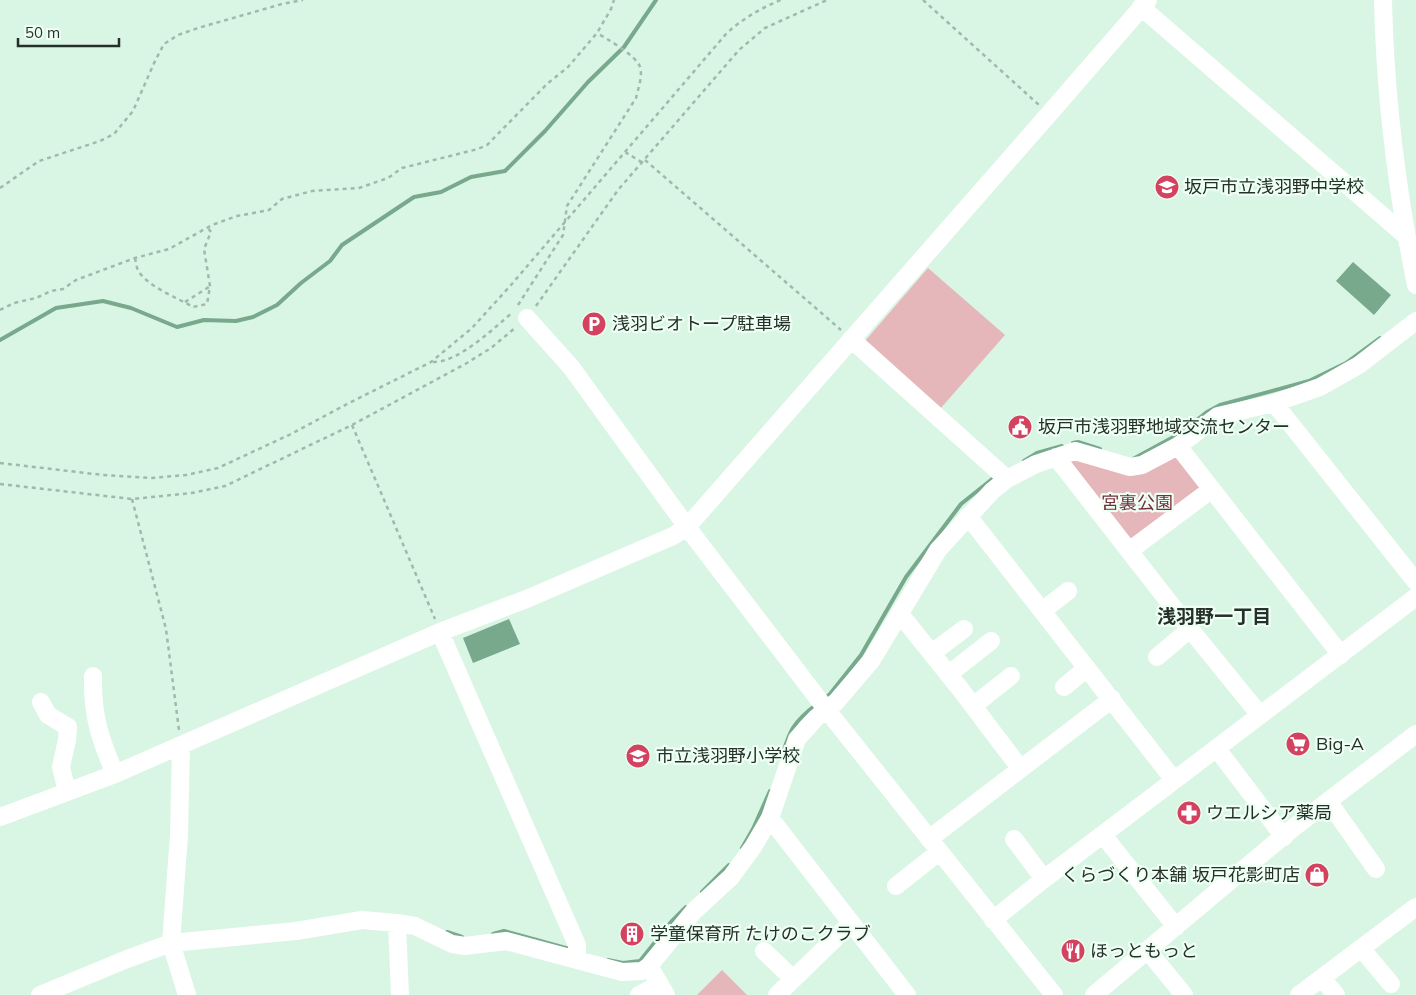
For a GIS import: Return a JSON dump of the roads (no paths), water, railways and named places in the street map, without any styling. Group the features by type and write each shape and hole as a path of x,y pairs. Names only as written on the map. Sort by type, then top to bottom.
{"street":[{"path":"1383,0 1384,40 1390,104 1406,236 1416,285"},
{"path":"0,817 115,774 440,632 530,598 673,536 687,527 1050,114 1144,4 1406,236"},
{"path":"527,318 571,367 687,527 826,709 1054,995"},
{"path":"40,995 126,959 171,943 296,931 362,920 415,926 452,944 465,946 506,941 622,972 642,971 649,966 694,911 731,877 753,847 770,818 797,739 826,709 836,702 871,660 938,550 992,491 1007,479 1036,464 1075,451 1130,467 1142,465 1178,446 1218,416 1274,403 1320,387 1359,365 1416,320"},
{"path":"851,339 1007,479"},
{"path":"1274,403 1416,582"},
{"path":"1178,446 1341,655"},
{"path":"1056,457 1190,629 1260,715"},
{"path":"1129,550 1212,489"},
{"path":"968,516 1174,780"},
{"path":"1042,611 1068,591"},
{"path":"993,920 1174,780 1416,598"},
{"path":"900,614 949,674 1020,768"},
{"path":"932,653 964,629"},
{"path":"1157,657 1190,629"},
{"path":"440,632 577,944 577,960"},
{"path":"949,674 991,641"},
{"path":"1064,687 1087,668"},
{"path":"94,676 93,698 96,722 102,745 115,774"},
{"path":"973,706 1010,676"},
{"path":"896,886 934,845 1020,768 1112,699"},
{"path":"41,702 48,715 68,727 61,767 66,792"},
{"path":"1094,995 1328,801 1416,735"},
{"path":"181,746 179,835 171,943 187,995"},
{"path":"1217,749 1284,837"},
{"path":"1328,801 1376,869"},
{"path":"770,818 907,995"},
{"path":"1102,835 1176,927"},
{"path":"1014,839 1044,879"},
{"path":"1299,995 1416,907"},
{"path":"777,995 851,922"},
{"path":"397,923 400,995"},
{"path":"1362,948 1391,984"},
{"path":"764,951 793,979"},
{"path":"1148,951 1184,995"},
{"path":"639,995 663,990 649,966"},
{"path":"1322,978 1336,995"}],"waterway":[{"path":"0,340 56,308 103,301 131,308 177,327 204,320 236,321 253,317 277,305 301,283 330,261 342,245 414,197 441,192 471,177 505,171 545,131 588,82 624,47 656,0"},
{"path":"1133,459 1179,434 1207,412 1220,405 1309,381 1346,363 1380,338"},
{"path":"1073,443 1078,442 1100,449"},
{"path":"1024,461 1037,453 1062,446"},
{"path":"825,698 861,655 906,577 961,504 996,476"},
{"path":"781,759 793,727 817,704"},
{"path":"742,848 770,791"},
{"path":"702,892 729,865"},
{"path":"608,960 623,963 640,961 671,922 686,907"},
{"path":"493,934 504,931 573,950"},
{"path":"447,932 462,937"}],"place":[{"name":"坂戸市立浅羽野中学校","path":"1167,187"},
{"name":"浅羽ビオトープ駐車場","path":"594,324"},
{"name":"坂戸市浅羽野地域交流センター","path":"1020,427"},
{"name":"Big-A","path":"1298,744"},
{"name":"市立浅羽野小学校","path":"638,756"},
{"name":"ウエルシア薬局","path":"1189,813"},
{"name":"くらづくり本舗 坂戸花影町店","path":"1317,875"},
{"name":"学童保育所 たけのこクラブ","path":"632,934"},
{"name":"ほっともっと","path":"1073,951"}],"district":[{"name":"浅羽野一丁目","path":"1214,616"}],"park label":[{"name":"宮裏公園","path":"1137,503"}]}
